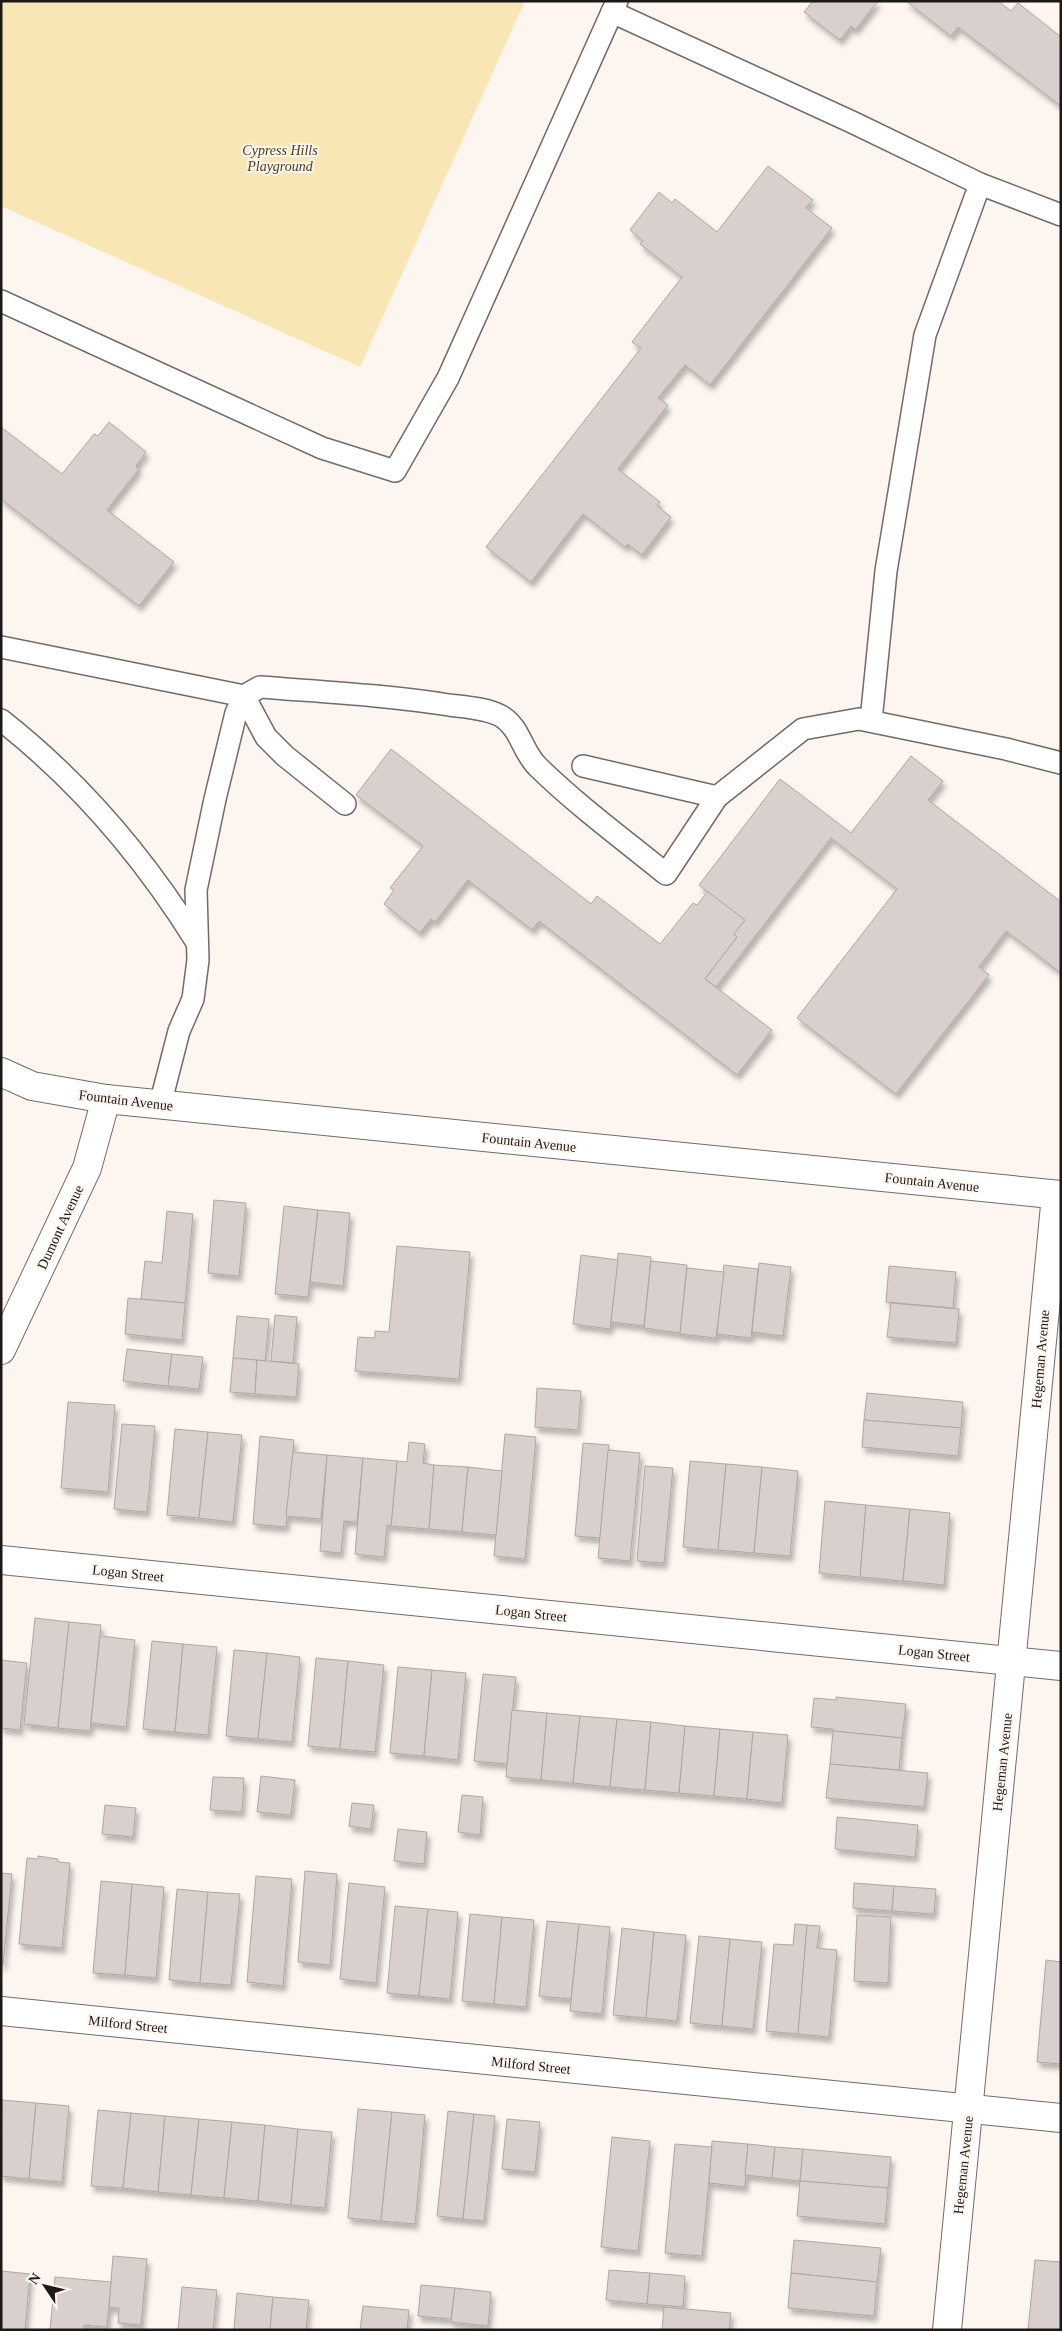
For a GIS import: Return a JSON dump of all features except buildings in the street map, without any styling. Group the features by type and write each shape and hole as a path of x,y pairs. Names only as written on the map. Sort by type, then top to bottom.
{"street":[{"name":"Fountain Avenue","path":"1,1072 32,1086 106,1099 1058,1195"},
{"name":"Dumont Avenue","path":"1,1350 87,1168 106,1099"},
{"name":"Hegeman Avenue","path":"947,2330 1058,1195"},
{"name":"Logan Street","path":"1,1560 1061,1666"},
{"name":"Milford Street","path":"1,2011 1061,2118"}],"lane":[{"path":"1,301 322,448 395,471 448,378 614,7 980,184 1061,215"},
{"path":"871,721 886,571 925,335 980,184"},
{"path":"1,647 244,696"},
{"path":"160,1105 179,1031 193,999 198,960 196,890 233,723 244,696 260,687 407,698 479,710 500,716 517,731 527,754 538,766 580,804 666,874 717,797 803,729 859,719 1061,763"},
{"path":"244,696 266,737 285,756 345,804"},
{"path":"1,720 63,773 108,820 133,849 174,906 196,941"},
{"path":"582,766 717,797"}],"green space":[{"name":"Cypress Hills Playground","path":"1,1 525,1 360,367 1,206"}]}
